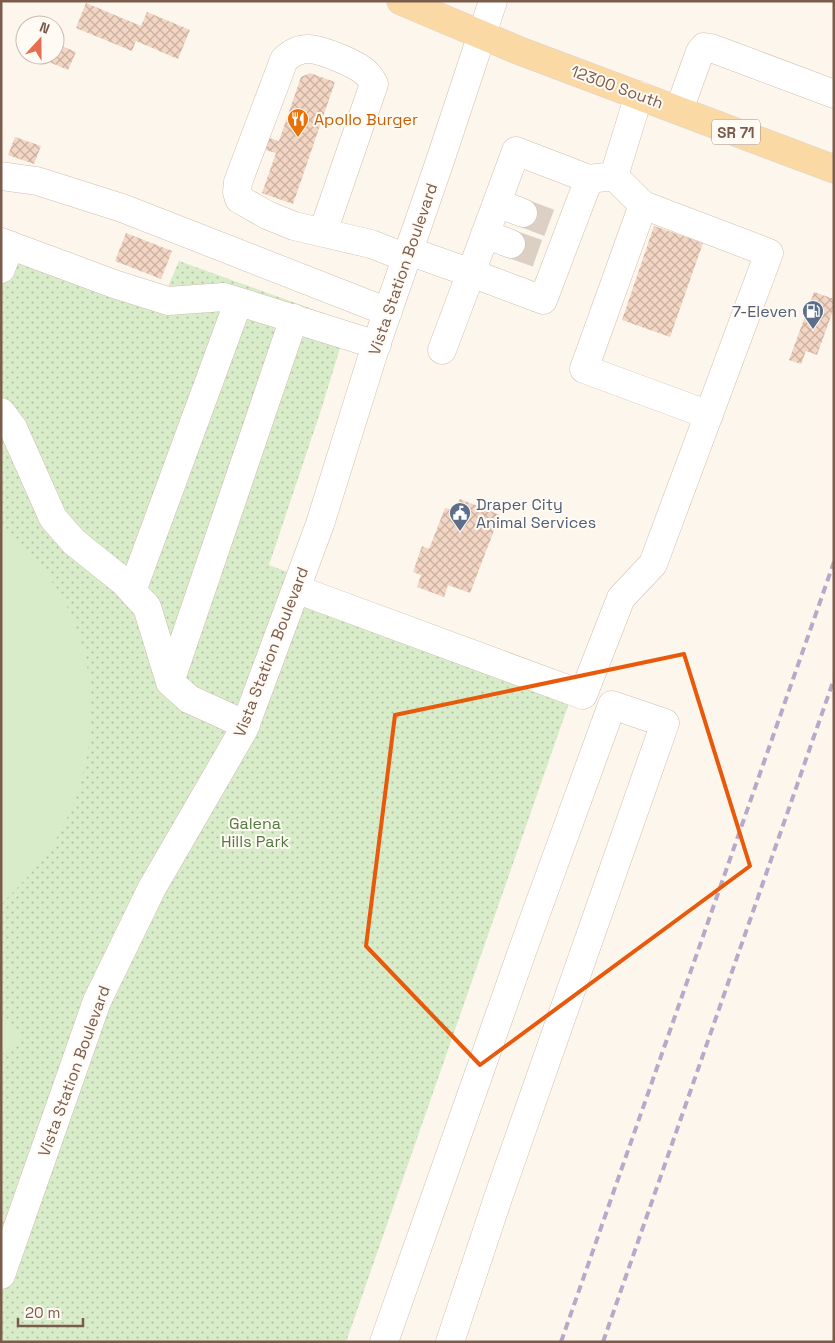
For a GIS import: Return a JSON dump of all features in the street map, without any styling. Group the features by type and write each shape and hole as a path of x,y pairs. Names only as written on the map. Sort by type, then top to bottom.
{"main road":[{"name":"12300 South","path":"401,1 480,35 834,169"}],"street":[{"name":"Vista Station Boulevard","path":"1,1275 97,1001 152,888 246,725 320,524 376,345 493,1"},
{"path":"679,110 700,52 704,47 834,94"},
{"path":"324,232 374,84 367,74 353,65 324,53 308,49 291,53 284,60 238,182 237,192 239,199 267,215 294,226 408,254 471,273 544,300 551,259 562,228 602,177 639,95"},
{"path":"442,350 516,151 602,177 643,205 769,253 653,564 621,598 583,695"},
{"path":"1,176 37,181 122,208 388,312"},
{"path":"497,203 524,213"},
{"path":"643,205 584,369 708,415"},
{"path":"485,234 512,244"},
{"path":"4,252 168,301 224,298 294,318 376,345"},
{"path":"132,591 238,302"},
{"path":"170,682 294,318"},
{"path":"1,412 17,436 53,518 74,542 124,582 147,607 170,682 190,699 246,725"},
{"path":"296,589 583,695 665,723 450,1342"},
{"path":"384,1342 524,946 612,705"}],"highlighted area":[{"path":"684,654 750,866 480,1065 366,946 395,715"}],"green space":[{"name":"Galena Hills Park","path":"1,234 167,289 179,261 348,322 321,410 269,565 576,683 346,1342 1,1342"},
{"path":"1,527 15,537 32,556 48,576 66,605 80,636 88,669 91,703 90,737 84,771 73,803 59,834 47,853 25,880 1,904"},
{"path":"1,1013 21,1039 1,1054"}],"building":[{"path":"86,3 141,26 147,12 190,30 178,59 136,41 132,51 76,28"},
{"path":"65,47 76,52 68,70 56,65 65,65"},
{"name":"Apollo Burger","path":"310,73 335,82 293,204 262,193 276,153 259,148 263,136 279,141 301,77"},
{"path":"15,137 41,146 34,164 8,155"},
{"path":"654,226 703,243 670,337 622,320"},
{"path":"126,233 172,251 161,279 115,261"},
{"name":"7-Eleven","path":"814,292 834,299 834,308 817,355 806,351 801,364 789,360"},
{"path":"460,499 500,515 470,593 448,585 444,597 417,587 421,575 413,572 422,546 429,549 445,508 455,511"}],"tunnel":[{"path":"523,213 555,225"},
{"path":"511,244 545,256"}],"railway":[{"path":"561,1342 834,562"},
{"path":"603,1342 834,679"}],"place":[{"name":"Apollo Burger","path":"298,138"},
{"name":"7-Eleven","path":"813,330"},
{"name":"Draper City Animal Services","path":"460,532"}]}
